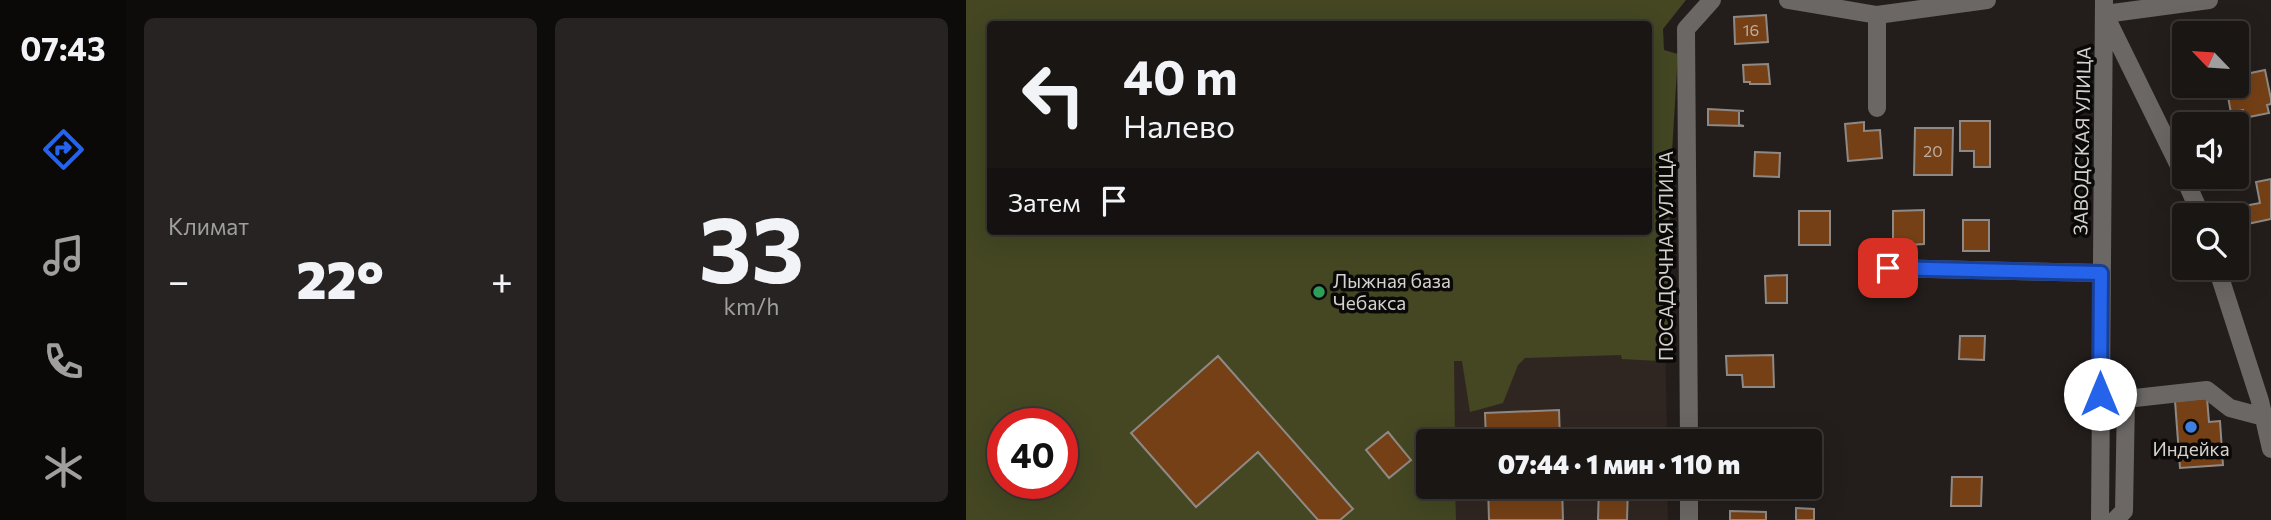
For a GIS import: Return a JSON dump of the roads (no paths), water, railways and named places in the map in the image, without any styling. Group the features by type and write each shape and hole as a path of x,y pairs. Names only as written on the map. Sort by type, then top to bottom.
{"street":[{"name":"ПОСАДОЧНАЯ УЛИЦА","path":"1689,429 1686,29 1712,0"},
{"path":"1788,0 1877,15 1987,0"},
{"path":"2172,151 2104,7 2209,0"},
{"name":"ЗАВОДСКАЯ УЛИЦА","path":"2100,520 2104,7"},
{"path":"1877,15 1877,108"},
{"path":"1888,268 2101,273"},
{"path":"2221,280 2264,417 2271,449"},
{"path":"2100,378 2126,399 2207,390 2230,408 2264,417"},
{"path":"2115,520 2124,511 2126,399"},
{"path":"1689,499 1689,520"}],"place":[{"name":"Лыжная база Чебакса","path":"1319,292"},
{"name":"Индейка","path":"2191,427"}]}
